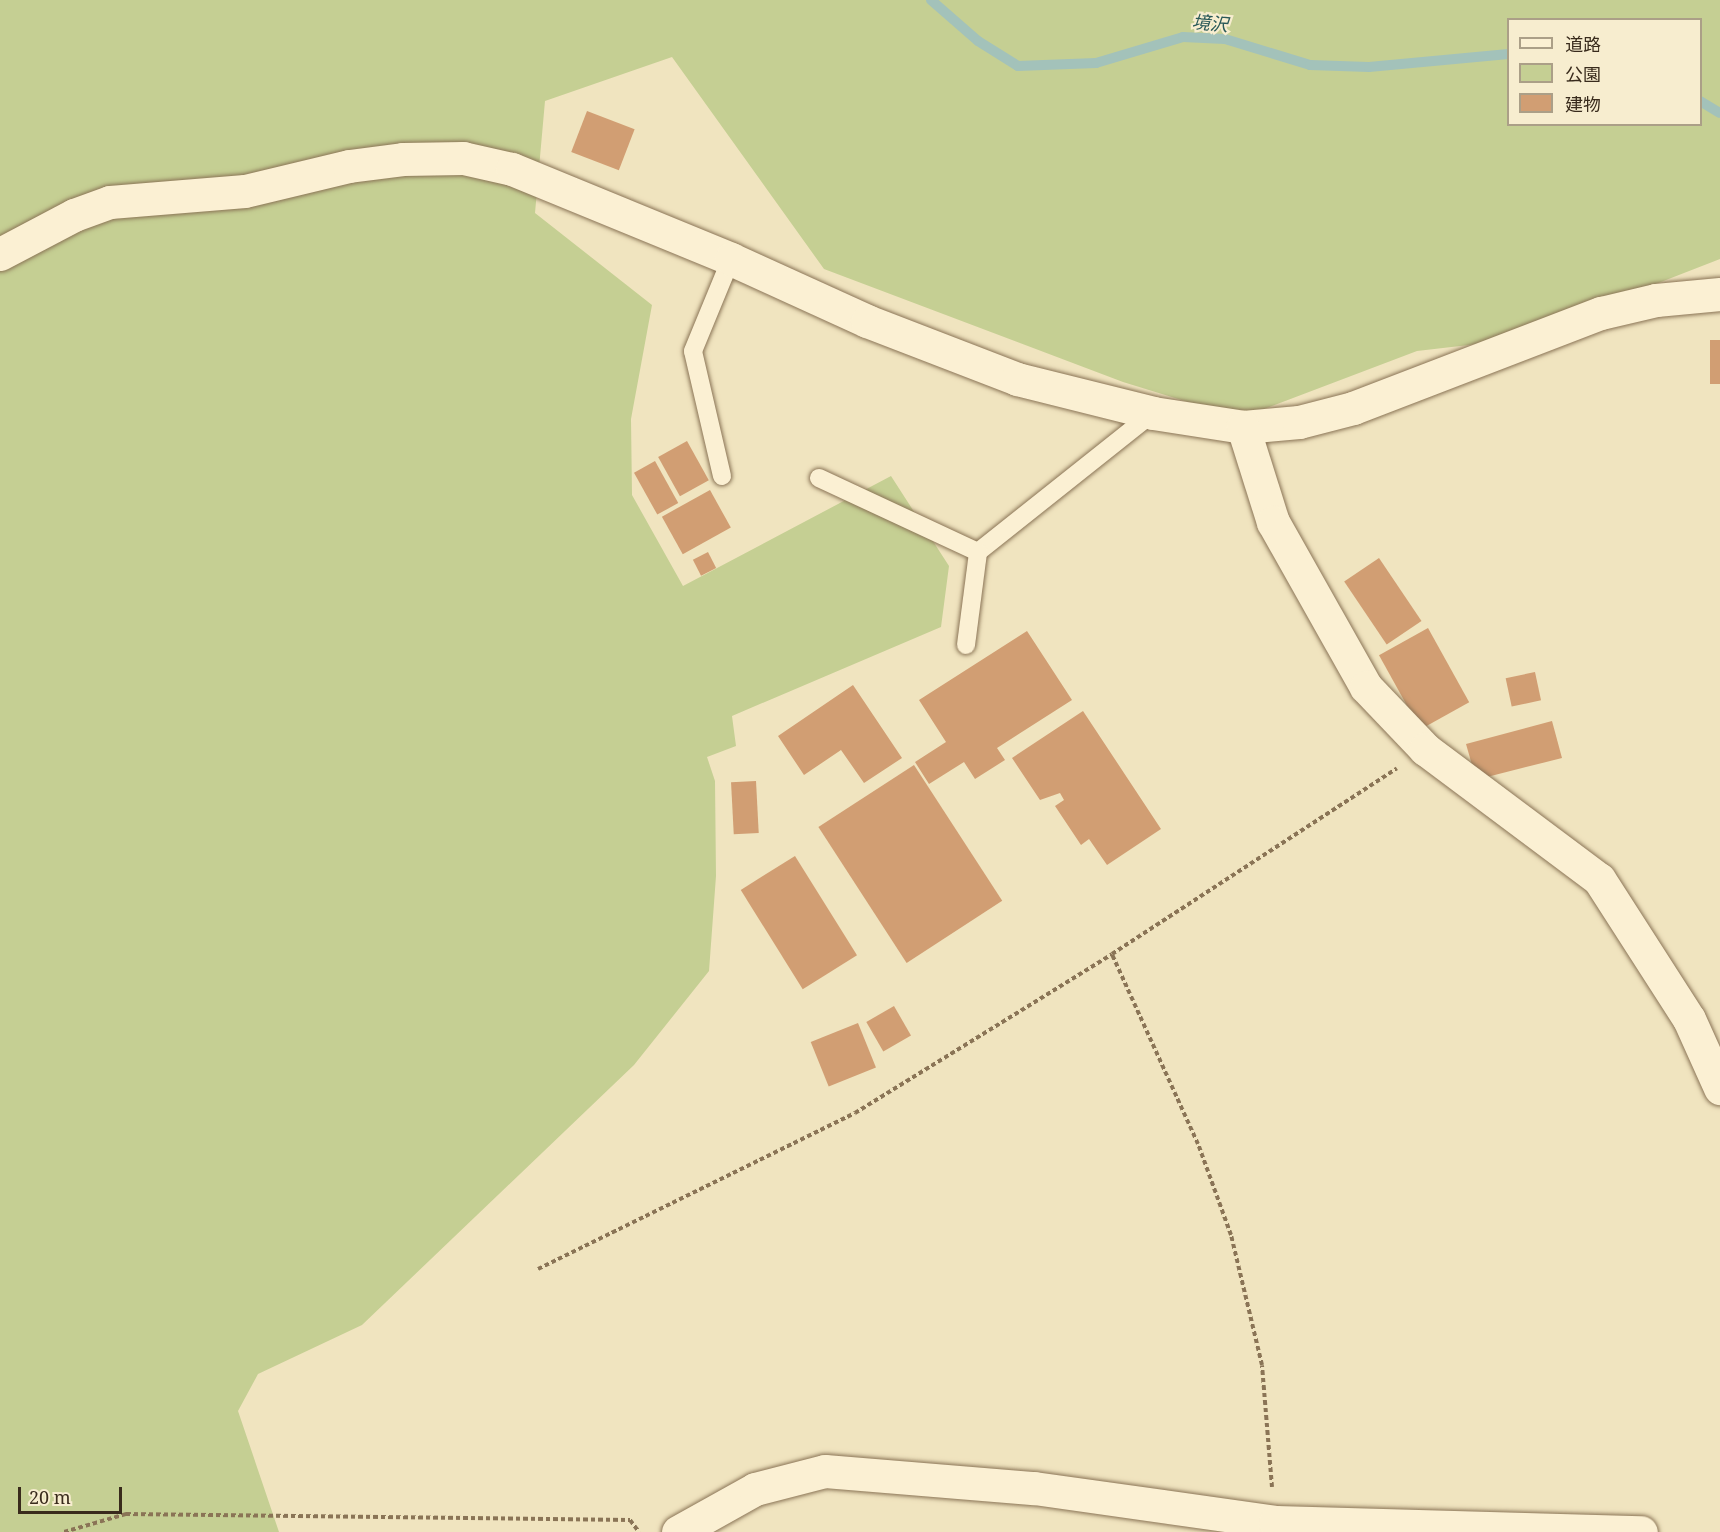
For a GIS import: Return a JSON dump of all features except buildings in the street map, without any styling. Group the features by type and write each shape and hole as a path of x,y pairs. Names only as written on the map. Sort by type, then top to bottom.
{"street":[{"path":"0,254 74,215 110,202 245,191 349,166 404,159 463,158 512,169 730,259 867,321 1017,379 1153,413 1243,426 1299,422 1353,408 1601,313 1656,300 1720,294"},
{"path":"1243,426 1273,522 1366,687 1425,749 1599,879 1689,1019 1720,1088"},
{"path":"678,1532 755,1489 825,1471 1034,1488 1275,1522 1641,1532"}],"lane":[{"path":"722,476 693,351 730,259"},
{"path":"966,645 978,552 1153,413"},
{"path":"819,478 978,552"}],"path":[{"path":"538,1269 855,1113 1112,954 1425,749"},
{"path":"1112,954 1198,1144 1231,1235 1262,1365 1275,1522"},
{"path":"64,1532 126,1514 630,1520 639,1532"}],"green space":[{"path":"0,0 1720,0 1720,259 1512,340 1417,351 1240,418 1123,382 824,269 672,57 545,101 535,213 652,305 631,419 632,495 683,586 891,476 949,566 941,627 732,716 736,746 707,757 715,781 716,876 709,971 634,1065 362,1325 258,1374 238,1411 279,1532 0,1532"}],"waterway":[{"name":"境沢","path":"931,0 978,41 1018,66 1096,63 1183,37 1225,39 1310,65 1369,67 1507,54"},
{"name":"境沢","path":"1702,102 1720,113"}]}
